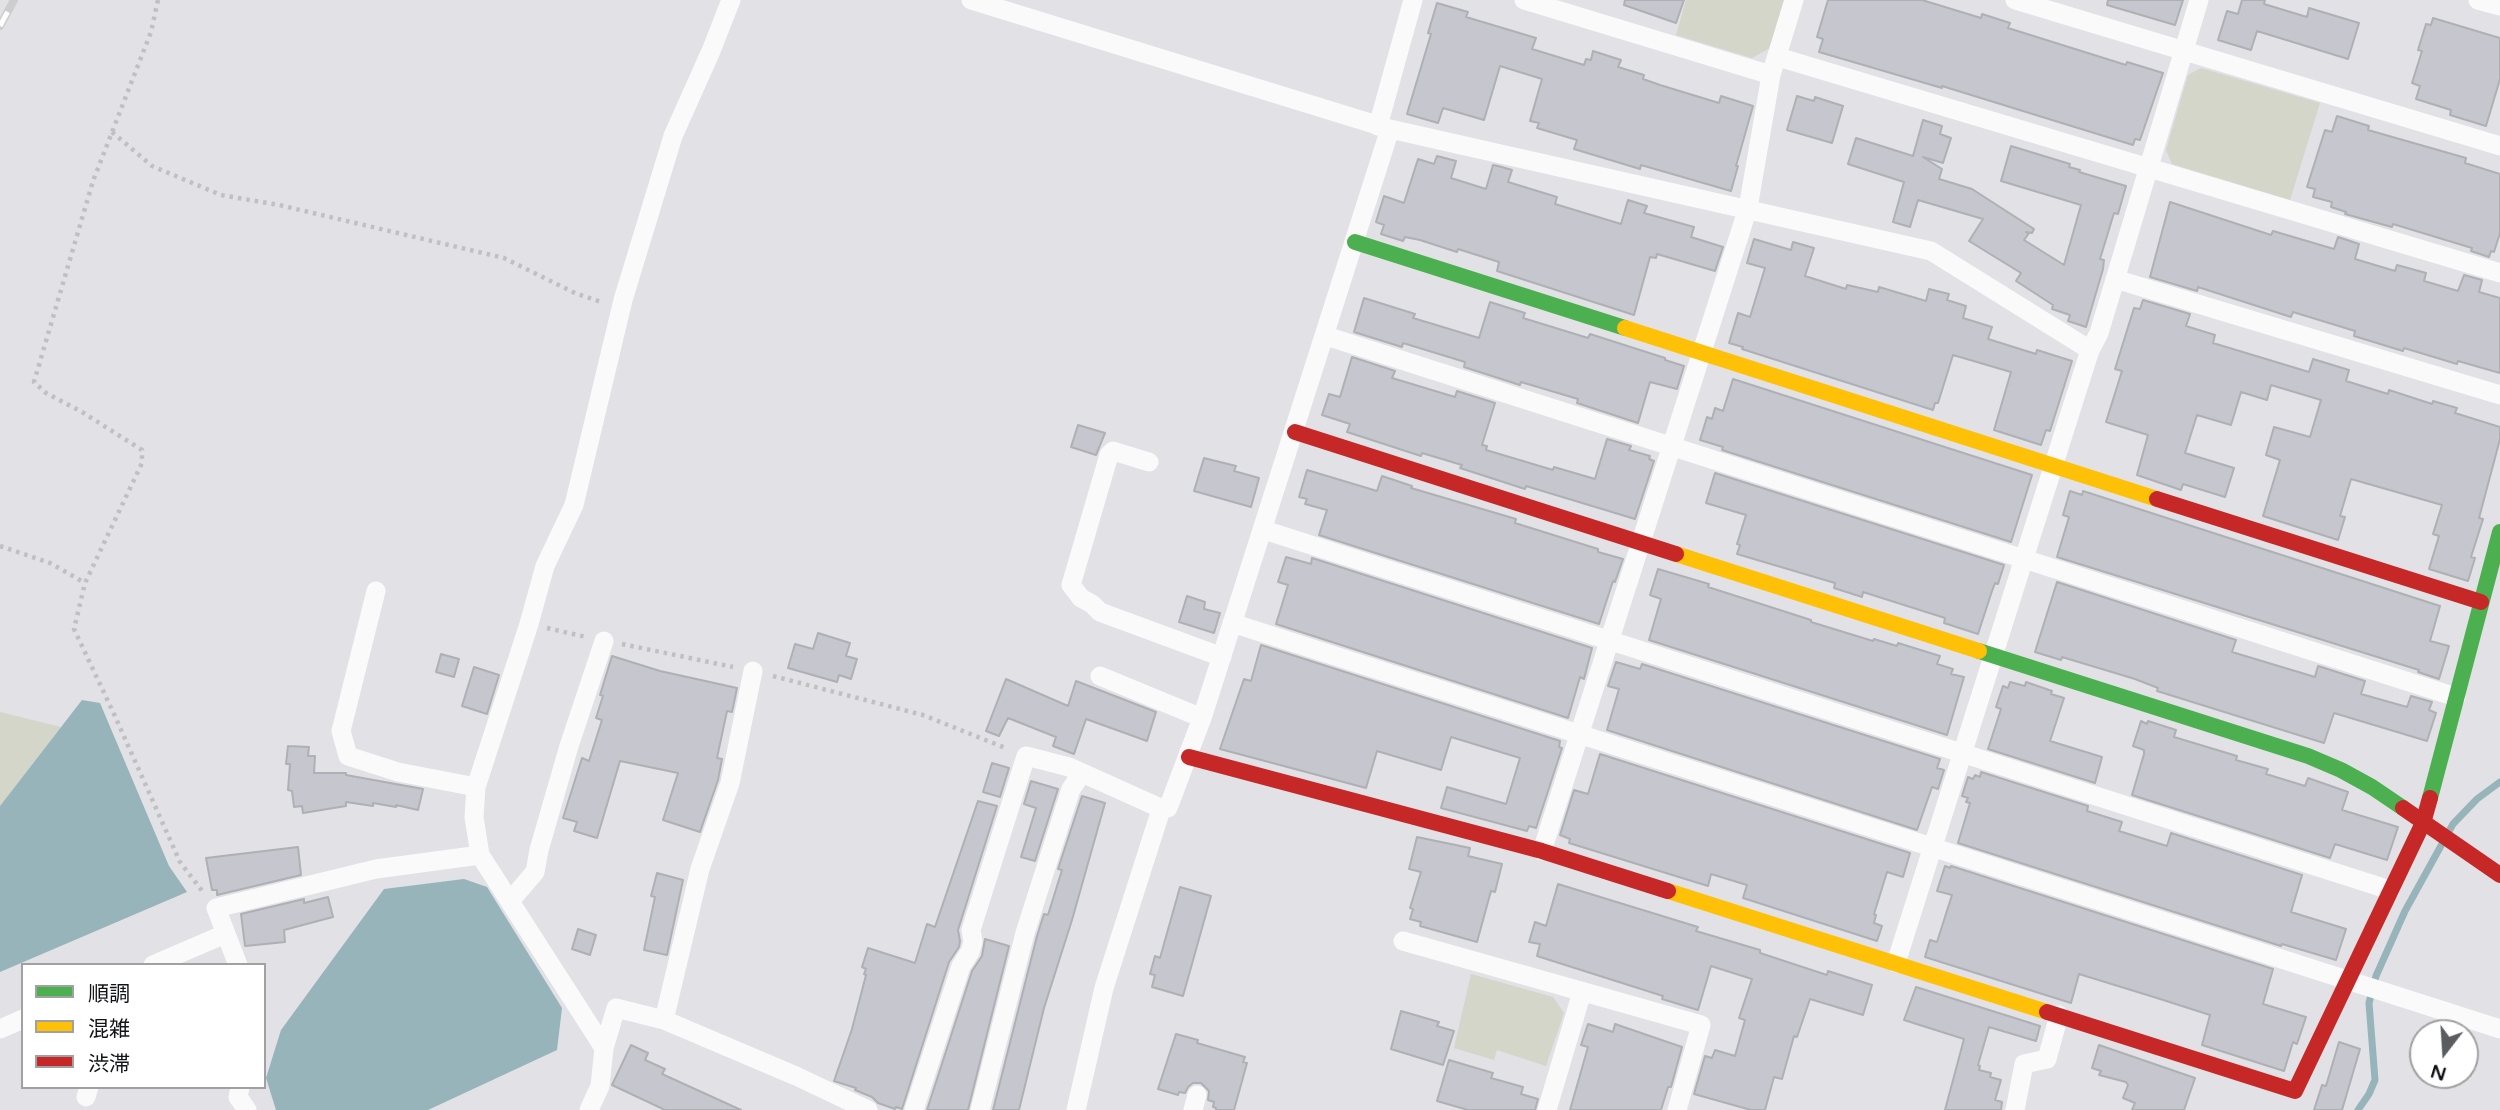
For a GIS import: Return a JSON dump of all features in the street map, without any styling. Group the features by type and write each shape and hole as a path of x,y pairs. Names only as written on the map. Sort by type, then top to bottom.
{"street":[{"path":"604,1048 480,855 474,817 476,787 545,566 574,505 621,310 673,136 731,0"},
{"path":"971,0 1384,127 1931,251 2090,350"},
{"path":"914,1110 961,966 970,952 973,942 971,930 1026,756 1082,773 1158,807 1168,808 1189,757 1326,335 1384,127 1413,0"},
{"path":"1524,0 2149,168 2500,273"},
{"path":"1542,851 1674,446 1748,208 1774,66 1794,0"},
{"path":"2015,0 2500,146"},
{"path":"1895,963 2090,350 2099,333 2199,0"},
{"path":"2478,0 2500,6"},
{"path":"1354,242 2481,601"},
{"path":"2115,279 2500,395"},
{"path":"1326,335 2456,697"},
{"path":"1295,432 2308,756 2372,787 2500,874"},
{"path":"1149,462 1113,451 1109,455 1071,585 1081,598 1100,612 1222,657"},
{"path":"1264,530 2390,890"},
{"path":"1189,757 1542,851 2295,1091 2354,982 2390,890 2430,827 2456,697 2500,531"},
{"path":"376,591 341,731 348,756 398,772 476,787"},
{"path":"1232,623 2500,1029"},
{"path":"511,900 535,872 569,746 604,641"},
{"path":"664,1020 700,869 730,783 753,671"},
{"path":"1100,676 1202,718"},
{"path":"980,1110 1025,933 1071,789 1082,773"},
{"path":"1076,1110 1104,988 1159,816 1158,807"},
{"path":"237,963 216,908 376,869 480,855"},
{"path":"158,963 225,934"},
{"path":"1403,941 1701,1025 1677,1110"},
{"path":"1547,1110 1582,992"},
{"path":"589,1110 600,1086 604,1048 616,1008 664,1020 869,1110"},
{"path":"2015,1110 2025,1064 2047,1059 2059,1016"},
{"path":"0,1029 21,1020"},
{"path":"240,1089 238,1097 247,1110"}],"path":[{"path":"158,0 151,32 93,181 34,382 46,393 142,450 142,463 85,583 74,629 180,862 216,908"},
{"path":"112,132 152,166 221,195 279,205 494,255 575,293 621,310"},
{"path":"0,546 50,563 85,583"},
{"path":"529,624 753,671 923,715 1026,756"}],"shaded area":[{"path":"1686,0 1784,0 1770,48 1752,58 1676,35"},
{"path":"2201,68 2320,103 2290,200 2172,164 2166,150 2188,75"},
{"path":"0,712 61,727 0,806"},
{"path":"1471,974 1553,997 1564,1013 1546,1066 1497,1050 1494,1060 1454,1048"}],"water":[{"path":"82,700 100,703 169,866 187,892 0,972 0,806"},
{"path":"464,879 487,887 562,1008 557,1050 428,1110 276,1110 266,1078 281,1030 384,889"}],"building":[{"path":"1625,0 1684,0 1676,23 1624,5"},
{"path":"1828,0 1922,0 1981,18 1982,14 2010,23 2008,28 2126,65 2127,62 2163,73 2140,140 2135,139 2133,145 1942,86 1819,52 1823,39 1817,37"},
{"path":"2108,0 2183,0 2175,25 2107,5"},
{"path":"2242,0 2265,0 2264,4 2307,17 2309,8 2359,23 2348,59 2257,31 2251,50 2218,40 2227,11 2238,14"},
{"path":"1437,3 1468,12 1466,17 1536,38 1532,49 1584,65 1586,59 1591,60 1593,51 1621,60 1618,67 1644,75 1643,79 1660,85 1719,103 1721,96 1753,106 1731,191 1641,165 1640,169 1574,149 1577,140 1537,128 1539,123 1530,121 1542,79 1500,66 1484,120 1443,108 1438,123 1407,114 1431,34 1428,33"},
{"path":"2433,18 2500,38 2500,79 2486,126 2450,115 2451,110 2416,99 2420,86 2412,83 2422,51 2418,50 2426,24 2431,25"},
{"path":"1797,96 1814,101 1815,97 1843,106 1832,143 1787,130"},
{"path":"2337,116 2369,126 2368,130 2466,158 2465,163 2500,174 2500,233 2494,252 2491,251 2489,257 2471,251 2472,248 2393,224 2392,227 2345,214 2346,212 2331,207 2332,202 2313,197 2315,189 2307,187 2325,130 2332,132"},
{"path":"1923,120 1942,126 1940,134 1951,138 1943,163 1923,157 1942,169 1939,179 1972,189 2034,229 2032,233 2026,232 2029,233 2024,240 2064,265 2081,205 2001,181 2011,146 2070,164 2069,167 2080,170 2079,172 2126,186 2118,214 2114,213 2100,259 2104,260 2103,269 2086,327 2068,321 2070,315 2052,309 2053,305 2016,281 2021,273 1969,241 1983,219 1918,200 1910,227 1893,222 1904,182 1848,164 1856,138 1913,156"},
{"path":"1437,156 1456,161 1451,178 1486,189 1493,165 1498,166 1512,170 1508,182 1557,197 1555,204 1621,224 1628,200 1647,206 1644,213 1694,227 1691,237 1723,247 1715,271 1657,254 1656,258 1650,257 1634,315 1497,271 1499,262 1458,249 1457,252 1420,240 1405,237 1403,241 1381,234 1384,225 1376,222 1384,196 1404,203 1418,159 1434,164"},
{"path":"2170,202 2271,235 2273,231 2334,249 2338,237 2359,244 2355,259 2395,271 2397,265 2426,273 2424,281 2458,291 2464,275 2482,280 2479,292 2500,298 2500,373 2458,361 2457,364 2404,348 2403,351 2354,336 2355,331 2293,312 2291,317 2198,287 2197,291 2150,277"},
{"path":"1754,239 1791,250 1793,242 1814,248 1805,276 1846,289 1847,285 1878,292 1879,287 1926,301 1929,289 1949,294 1947,300 1966,306 1963,318 1992,327 1988,339 2036,354 2037,350 2072,361 2050,431 2046,430 2041,445 1994,430 2011,372 1953,355 1938,403 1935,403 1933,410 1729,343 1738,313 1750,317 1765,268 1747,263"},
{"path":"1364,298 1415,314 1413,318 1479,338 1490,302 1525,313 1523,318 1588,338 1590,334 1684,366 1677,389 1650,382 1638,423 1577,403 1578,399 1521,382 1520,385 1464,367 1465,362 1403,343 1402,347 1354,332"},
{"path":"2143,300 2190,314 2186,326 2215,335 2213,343 2309,372 2313,359 2349,370 2346,381 2388,394 2389,390 2432,404 2433,401 2457,408 2455,413 2500,427 2500,439 2479,518 2483,519 2471,557 2475,558 2468,581 2429,569 2439,536 2433,534 2442,505 2351,479 2340,516 2345,517 2338,540 2263,516 2280,460 2266,455 2274,427 2310,437 2321,400 2271,385 2267,400 2241,392 2231,425 2197,415 2185,453 2234,468 2225,497 2183,484 2181,490 2137,475 2148,435 2106,422 2122,371 2115,369 2134,308 2140,309"},
{"path":"1352,357 1395,371 1392,378 1455,397 1457,391 1495,403 1482,445 1487,446 1486,450 1553,470 1554,467 1595,479 1607,439 1631,446 1629,450 1650,456 1649,459 1654,461 1635,519 1526,486 1525,489 1460,468 1462,465 1422,453 1421,456 1347,432 1350,424 1322,415 1329,394 1340,397"},
{"path":"1733,379 2032,475 2011,542 1722,450 1723,447 1700,440 1707,417 1712,419 1715,408 1723,411"},
{"path":"1078,425 1105,433 1096,455 1071,447"},
{"path":"1204,458 1236,466 1234,471 1259,478 1251,507 1194,491"},
{"path":"1307,470 1377,491 1382,476 1412,486 1411,488 1516,519 1515,523 1623,559 1599,624 1319,535 1327,510 1305,504 1307,499 1299,497"},
{"path":"1715,473 2004,565 1978,634 1944,623 1945,618 1863,592 1862,597 1834,588 1835,583 1737,554 1740,545 1737,544 1746,515 1706,503"},
{"path":"2070,491 2082,495 2083,491 2440,606 2430,641 2449,646 2439,679 2418,672 2419,670 2057,557 2069,517 2063,515"},
{"path":"1286,557 1311,564 1312,558 1592,648 1584,679 1580,677 1568,718 1276,624 1288,585 1278,582"},
{"path":"1658,569 1709,584 1708,587 1811,622 1873,641 1874,639 1897,646 1898,643 1940,656 1937,664 1953,669 1951,674 1964,677 1947,735 1649,640 1661,599 1650,595"},
{"path":"2057,582 2236,640 2232,652 2315,677 2318,666 2365,681 2361,694 2407,707 2411,696 2432,702 2429,710 2436,713 2427,741 2334,713 2324,743 2157,691 2158,688 2135,679 2062,657 2061,660 2035,652"},
{"path":"1187,596 1205,602 1204,609 1220,613 1214,633 1179,622"},
{"path":"818,633 850,643 846,656 857,659 851,679 839,675 837,682 788,668 795,644 813,649"},
{"path":"1261,645 1560,741 1559,747 1562,748 1536,828 1529,826 1527,831 1441,808 1447,787 1506,804 1520,758 1451,737 1441,770 1377,751 1366,788 1220,749 1244,679 1251,681"},
{"path":"441,654 459,659 454,677 436,672"},
{"path":"612,656 660,671 737,688 732,712 727,711 717,758 722,759 718,780 700,832 663,820 678,773 620,761 597,838 574,831 577,822 563,818 582,758 589,761 602,720 596,718"},
{"path":"1616,662 1640,669 1642,664 1940,759 1937,768 1944,770 1938,789 1932,787 1917,830 1607,730 1619,689 1608,686"},
{"path":"474,667 499,675 487,714 462,706"},
{"path":"1006,679 1068,706 1076,681 1156,712 1147,741 1086,719 1074,754 1053,746 1056,737 1008,718 999,736 986,731"},
{"path":"2010,682 2025,686 2026,682 2064,698 2050,741 2102,757 2095,783 1988,749 2001,709 1996,707 2003,686 2008,688"},
{"path":"2141,721 2176,730 2174,737 2237,756 2236,760 2268,769 2266,774 2305,786 2308,778 2348,792 2342,810 2398,827 2387,860 2335,844 2330,858 2132,795 2144,754 2144,750 2133,746"},
{"path":"288,746 309,747 308,756 315,756 314,773 346,773 423,789 418,810 396,805 373,803 373,806 346,802 346,806 303,813 302,806 294,807 292,791 288,790"},
{"path":"1600,754 1910,853 1903,877 1887,872 1874,914 1874,923 1882,926 1877,941 1743,898 1747,885 1711,874 1708,886 1569,843 1570,839 1560,835 1574,790 1588,794"},
{"path":"992,763 1009,768 1000,797 983,792"},
{"path":"1981,772 2088,806 2087,811 2122,822 2119,831 2167,846 2171,833 2302,875 2291,912 2346,929 2336,960 2282,944 2281,946 1958,843 1970,803 1966,802 1968,798 1962,796 1968,777 1980,777"},
{"path":"1031,781 1058,789 1035,861 1021,857 1036,808 1024,804"},
{"path":"1082,796 1105,803 1044,1008 1019,1110 993,1110 1037,936 1044,914 1048,915 1062,870 1058,869"},
{"path":"978,801 997,806 958,930 959,947 949,962 902,1109 895,1109 878,1103 872,1097 855,1090 856,1088 834,1081 852,1029 866,975 866,969 862,967 868,948 915,963 927,924 935,927"},
{"path":"1417,837 1470,848 1468,856 1502,864 1495,892 1491,891 1477,942 1420,926 1421,922 1410,919 1413,909 1410,908 1421,872 1409,869"},
{"path":"298,847 301,875 217,895 217,890 212,890 206,858"},
{"path":"1945,866 2273,969 2263,1004 2306,1017 2297,1044 2293,1042 2284,1071 2202,1045 2210,1015 2157,998 2079,974 2071,1003 1925,957 1930,940 1937,942 1952,895 1937,891"},
{"path":"657,873 683,880 667,955 644,950"},
{"path":"1558,884 1698,927 1696,931 1760,950 1760,953 1827,975 1828,971 1872,985 1863,1015 1810,999 1797,1037 1794,1036 1782,1079 1774,1077 1765,1110 1751,1110 1694,1094 1705,1056 1712,1058 1715,1050 1735,1056 1745,1020 1739,1018 1752,979 1711,966 1698,1010 1662,999 1663,996 1537,956 1540,944 1529,942 1535,922 1546,926"},
{"path":"1180,887 1211,896 1183,996 1152,987 1155,975 1150,974 1155,956 1160,958"},
{"path":"328,897 333,917 284,930 285,942 245,946 241,914 304,899 304,903"},
{"path":"578,929 596,935 590,955 572,949"},
{"path":"985,939 1009,946 968,1110 927,1110 972,971 982,956"},
{"path":"1916,987 2040,1026 2036,1041 1989,1027 1978,1065 1979,1070 1991,1073 1990,1077 2001,1080 1995,1100 2002,1102 2001,1110 1945,1110 1964,1039 1904,1020"},
{"path":"1401,1011 1439,1022 1437,1026 1454,1031 1443,1065 1391,1049"},
{"path":"1588,1024 1613,1032 1615,1024 1682,1047 1671,1087 1668,1087 1661,1110 1570,1110 1588,1047 1581,1045"},
{"path":"1176,1034 1245,1057 1243,1062 1247,1063 1234,1110 1216,1110 1213,1107 1214,1102 1208,1100 1209,1091 1201,1083 1193,1083 1185,1093 1179,1092 1178,1095 1158,1089"},
{"path":"2339,1042 2360,1049 2342,1110 2314,1110 2322,1085 2326,1086"},
{"path":"631,1045 648,1053 645,1060 665,1069 662,1074 741,1110 665,1110 612,1085"},
{"path":"2099,1045 2195,1078 2184,1110 2132,1110 2135,1103 2123,1098 2128,1085 2126,1082 2099,1075 2101,1071 2092,1068"},
{"path":"1449,1060 1493,1073 1491,1078 1523,1087 1521,1094 1538,1099 1535,1110 1468,1110 1437,1101"}],"waterway":[{"path":"2358,1110 2375,1080 2369,1003 2376,976 2405,911 2453,824 2477,799 2500,782"}],"railway":[{"path":"0,26 14,0"}],"traffic: fast":[{"path":"1355,242 1625,328"},
{"path":"2430,798 2500,532"},
{"path":"1979,651 2308,756 2341,770 2403,808"}],"traffic: slow":[{"path":"1625,328 2157,499"},
{"path":"1676,554 1979,651"},
{"path":"1668,891 2047,1012"}],"traffic: jam":[{"path":"1295,432 1676,554"},
{"path":"2157,499 2481,602"},
{"path":"1189,757 1542,851 1668,891"},
{"path":"2047,1012 2295,1091 2423,823 2430,798"},
{"path":"2403,808 2500,875"}]}
